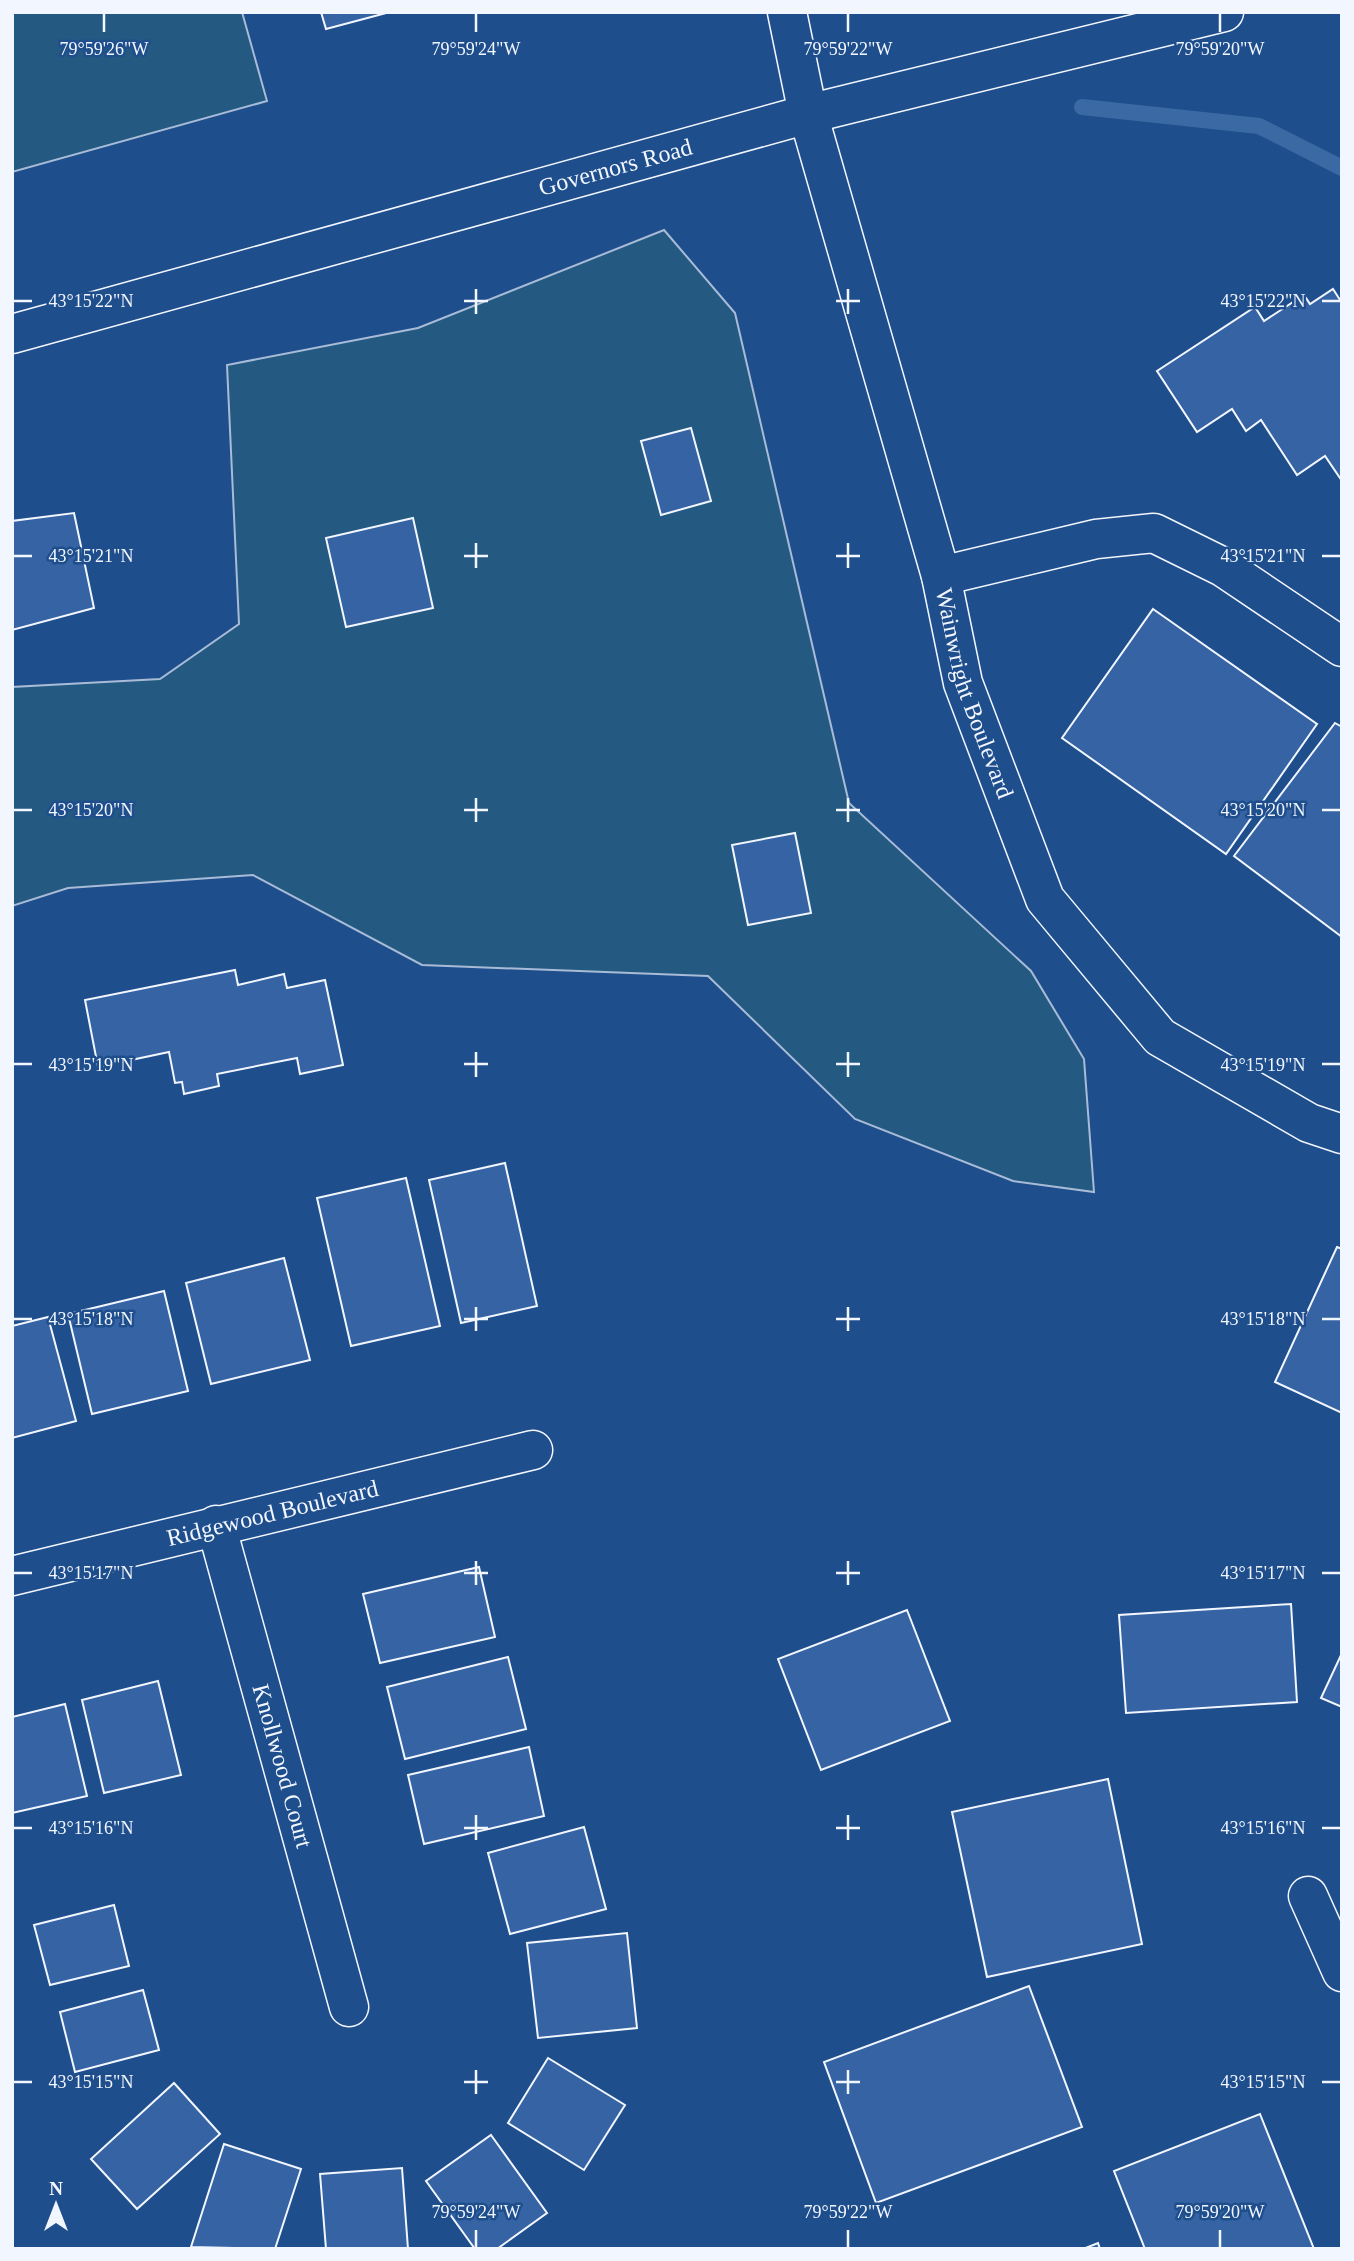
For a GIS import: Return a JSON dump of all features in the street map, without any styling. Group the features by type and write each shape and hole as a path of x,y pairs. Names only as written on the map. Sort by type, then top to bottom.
{"street":[{"name":"Wainwright Boulevard","path":"787,12 808,114 941,576 963,683 1045,899 1160,1037 1309,1123 1342,1134"},
{"name":"Governors Road","path":"12,334 808,114 1224,12"},
{"path":"941,576 1096,539 1154,533 1223,567 1342,647"},
{"name":"Ridgewood Boulevard","path":"12,1576 533,1450"},
{"name":"Knollwood Court","path":"216,1525 349,2007"},
{"path":"1308,1896 1342,1972"}],"shaded area":[{"path":"12,12 242,12 267,101 12,172"},
{"path":"664,230 735,313 849,803 1031,971 1084,1059 1094,1192 1013,1181 855,1119 708,976 422,965 253,875 68,888 12,906 12,687 160,679 239,624 227,365 418,328"}],"building":[{"path":"321,12 390,12 326,29"},
{"path":"1333,289 1342,303 1342,481 1325,456 1297,475 1261,420 1246,431 1232,409 1197,432 1157,371 1255,307 1264,321 1304,295 1310,304"},
{"path":"691,428 711,501 661,515 641,441"},
{"path":"74,513 94,608 12,630 12,521"},
{"path":"413,518 433,608 346,627 326,538"},
{"path":"1153,609 1317,724 1226,854 1062,738"},
{"path":"1335,723 1342,727 1342,937 1234,856"},
{"path":"795,833 811,913 748,925 732,845"},
{"path":"235,970 238,985 284,974 287,988 325,980 343,1065 300,1074 297,1058 217,1074 219,1086 184,1094 182,1082 175,1083 169,1052 98,1067 85,1000"},
{"path":"505,1163 537,1306 461,1323 429,1180"},
{"path":"406,1178 440,1326 351,1346 317,1198"},
{"path":"1337,1247 1342,1249 1342,1413 1275,1382"},
{"path":"284,1258 310,1360 211,1384 186,1283"},
{"path":"164,1291 188,1391 92,1414 68,1314"},
{"path":"48,1317 76,1421 12,1438 12,1326"},
{"path":"479,1567 495,1637 380,1663 363,1594"},
{"path":"1291,1604 1297,1702 1126,1713 1119,1615"},
{"path":"907,1610 950,1721 821,1770 778,1659"},
{"path":"1342,1653 1342,1707 1321,1698"},
{"path":"508,1657 526,1729 405,1759 387,1687"},
{"path":"158,1681 181,1775 104,1793 82,1700"},
{"path":"65,1704 87,1796 12,1813 12,1717"},
{"path":"529,1747 544,1816 424,1844 408,1775"},
{"path":"1108,1779 1142,1944 987,1977 952,1812"},
{"path":"584,1827 606,1909 510,1934 488,1853"},
{"path":"114,1905 129,1966 50,1985 34,1925"},
{"path":"627,1933 637,2028 538,2038 527,1943"},
{"path":"1029,1986 1082,2127 876,2203 824,2062"},
{"path":"143,1990 159,2050 75,2072 60,2012"},
{"path":"548,2058 625,2105 584,2170 508,2123"},
{"path":"174,2083 220,2134 137,2209 91,2159"},
{"path":"1260,2114 1314,2249 1145,2249 1114,2171"},
{"path":"491,2135 547,2213 497,2249 475,2249 426,2181"},
{"path":"224,2144 301,2169 275,2249 191,2247"},
{"path":"402,2168 408,2249 326,2249 320,2174"},
{"path":"1098,2243 1100,2249 1083,2249"}],"waterway":[{"path":"1082,107 1259,126 1342,168"}]}
